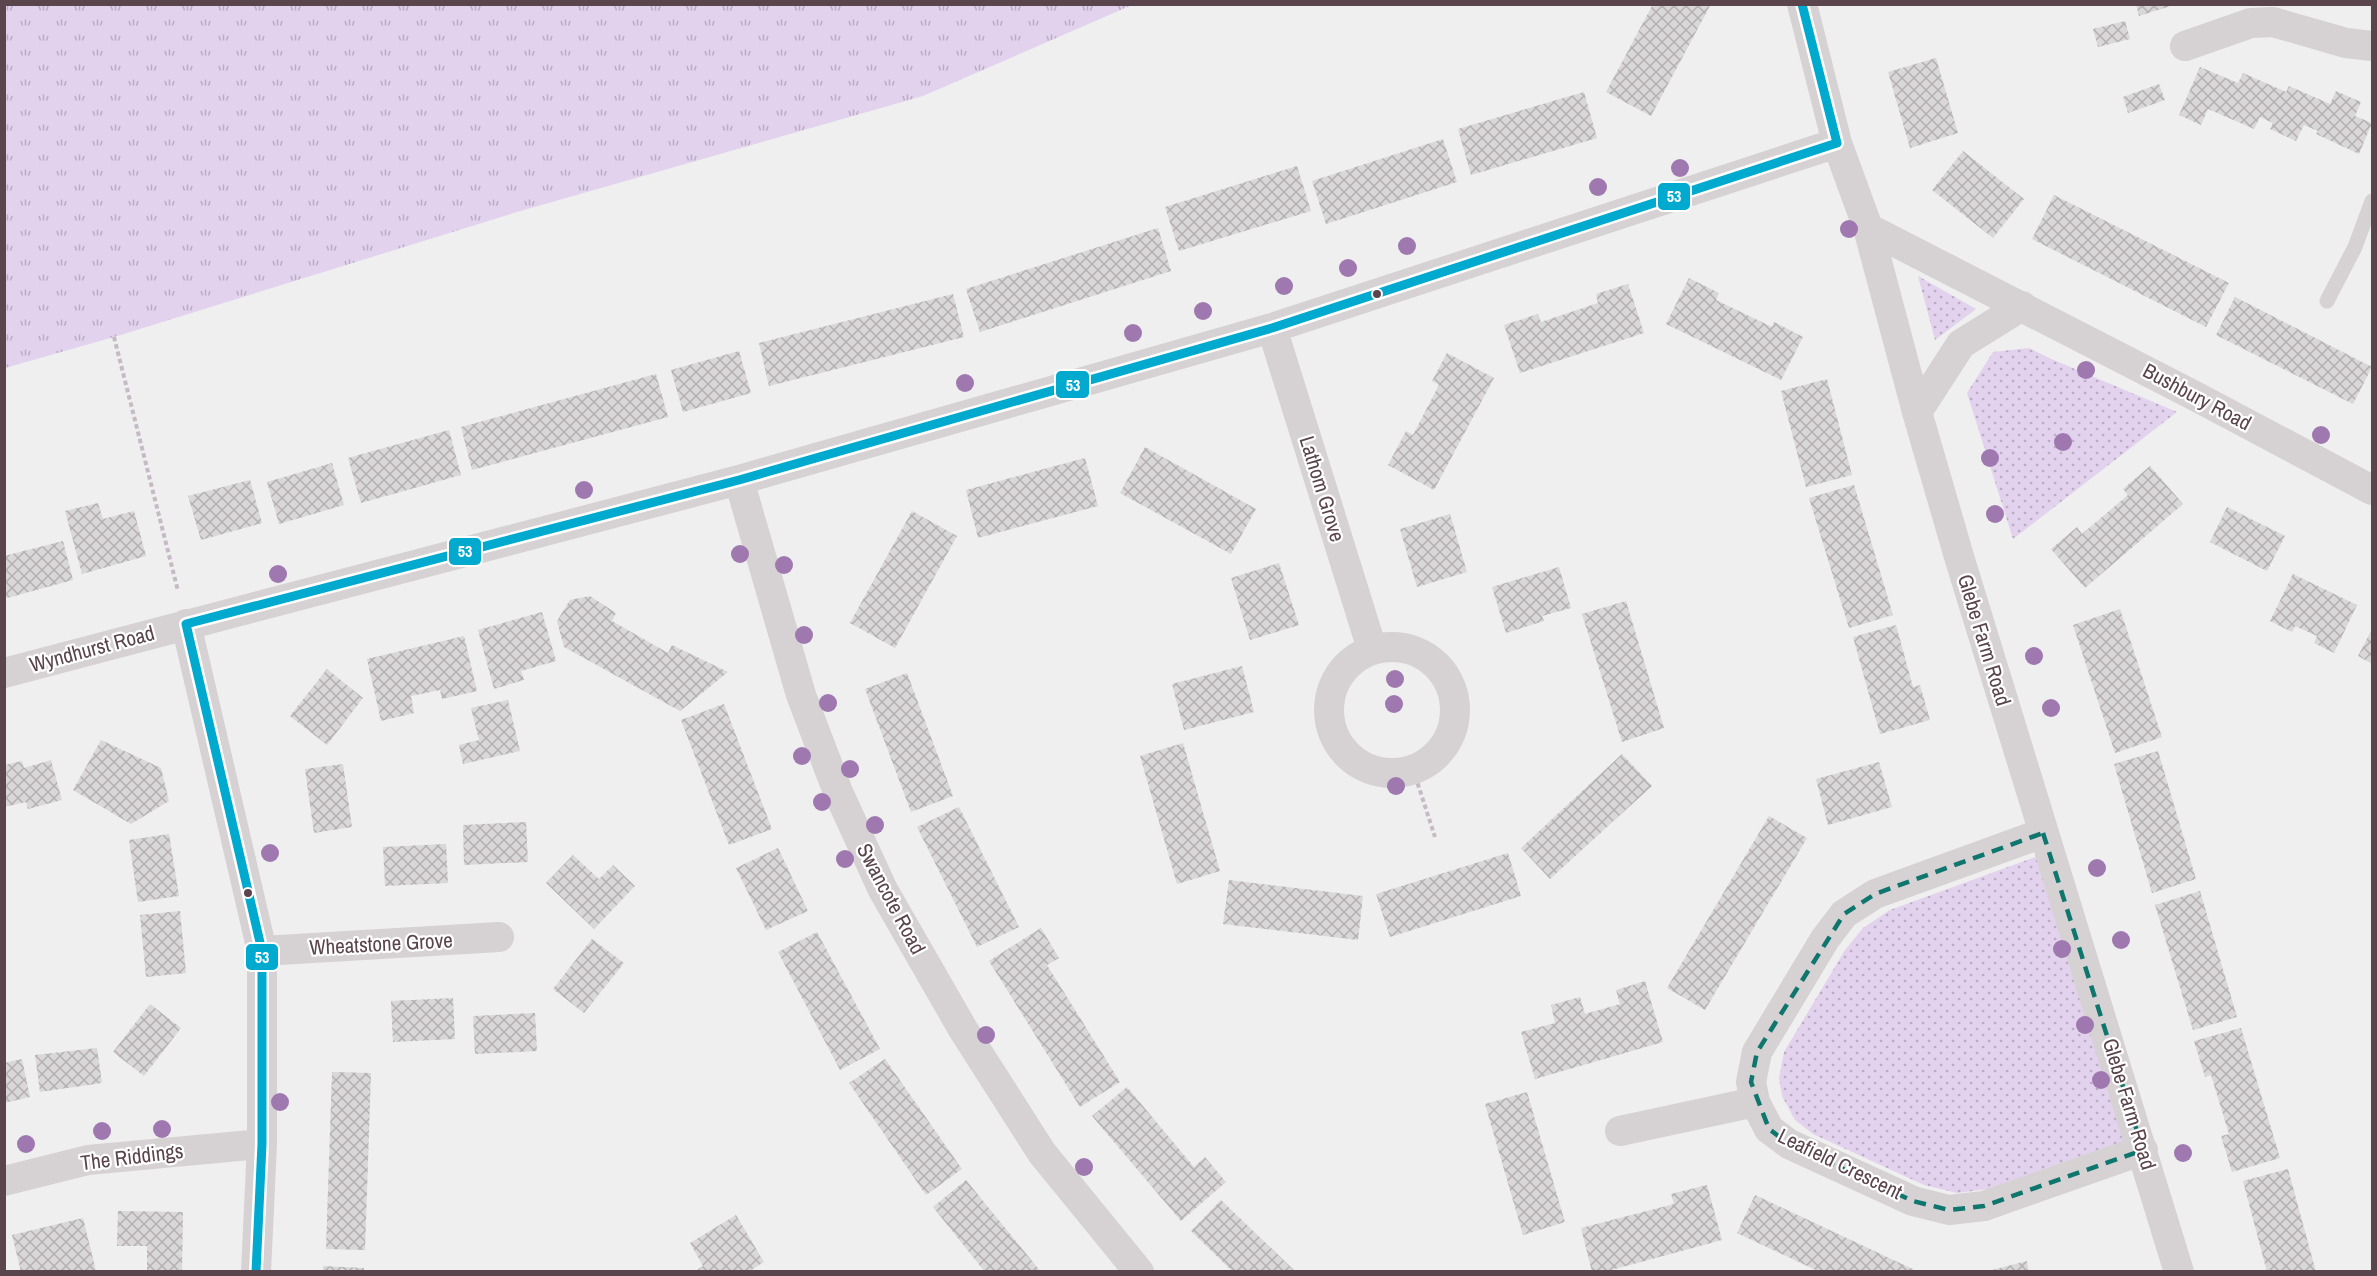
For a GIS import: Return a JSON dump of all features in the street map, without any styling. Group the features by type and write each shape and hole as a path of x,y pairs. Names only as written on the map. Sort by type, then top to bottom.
{"street":[{"name":"Glebe Farm Road","path":"1802,4 1837,142 1868,228 1917,412 2043,833 2144,1150 2179,1272"},
{"path":"2185,45 2248,14 2346,43 2373,46"},
{"name":"Wyndhurst Road","path":"4,673 739,480 1272,328 1837,142"},
{"name":"Bushbury Road","path":"1868,228 2373,490"},
{"path":"1917,412 1961,344 2022,306"},
{"name":"Lathom Grove","path":"1272,328 1372,649"},
{"name":"Swancote Road","path":"739,480 801,695 838,792 883,890 964,1031 1042,1152 1139,1272"},
{"path":"186,624 262,951 262,1144 256,1272"},
{"path":"1392,646 1411,649 1429,658 1443,672 1452,689 1456,708 1453,728 1444,746 1431,760 1413,769 1394,773 1374,771 1356,762 1341,748 1332,731 1328,711 1331,691 1340,673 1354,659 1372,649 1392,646"},
{"name":"Leafield Crescent","path":"2043,833 1875,894 1844,914 1825,939 1757,1052 1751,1082 1755,1101 1769,1129 1789,1144 1913,1201 1949,1210 1984,1206 2144,1150"},
{"name":"Wheatstone Grove","path":"262,951 499,937"},
{"path":"1620,1131 1755,1101"},
{"name":"The Riddings","path":"4,1181 88,1160 262,1144"}],"lane":[{"path":"2327,300 2355,247 2373,201"}],"path":[{"path":"114,337 186,624"},
{"path":"1413,769 1435,837"}],"highlighted area":[{"path":"2043,833 2143,1150 1984,1206 1949,1210 1913,1201 1789,1144 1769,1129 1751,1082 1757,1052 1844,914 1875,894"}],"green space":[{"path":"5,4 1132,5 923,96 517,212 114,337 5,368"},
{"path":"1918,276 1976,309 1935,340"},
{"path":"2029,348 2177,412 2013,539 1967,393 1993,352"},
{"path":"2041,855 2131,1139 1988,1189 1957,1193 1924,1185 1813,1134 1795,1120 1782,1096 1779,1078 1784,1052 1845,950 1863,928 1890,910"}],"building":[{"path":"1653,4 1711,4 1651,116 1606,92"},
{"path":"2136,4 2174,4 2174,5 2139,16"},
{"path":"2125,21 2130,39 2098,47 2093,29"},
{"path":"1936,58 1958,133 1910,148 1888,72"},
{"path":"2200,67 2238,83 2243,73 2286,92 2289,86 2330,104 2336,91 2361,102 2355,116 2372,123 2359,154 2316,134 2318,131 2304,125 2296,141 2270,129 2273,123 2260,117 2254,129 2208,109 2201,125 2179,115"},
{"path":"2159,84 2165,100 2128,113 2123,97"},
{"path":"1584,92 1597,138 1471,175 1458,129"},
{"path":"1443,139 1457,182 1326,224 1312,181"},
{"path":"1963,151 2024,199 1993,238 1932,190"},
{"path":"1297,166 1311,211 1179,251 1165,207"},
{"path":"2054,195 2229,283 2206,327 2032,239"},
{"path":"1158,228 1171,271 980,332 966,289"},
{"path":"1689,278 1719,293 1716,300 1772,327 1774,322 1803,337 1781,380 1666,324"},
{"path":"1628,284 1644,333 1520,373 1504,325 1538,314 1541,322 1598,303 1596,294"},
{"path":"953,294 964,337 769,386 759,343"},
{"path":"2235,297 2372,367 2353,404 2216,335"},
{"path":"739,351 751,393 683,412 671,370"},
{"path":"1447,353 1494,378 1434,490 1388,465 1406,431 1413,435 1439,385 1432,381"},
{"path":"656,374 668,417 472,470 461,427"},
{"path":"1827,379 1852,475 1806,487 1781,391"},
{"path":"449,430 461,475 361,503 348,458"},
{"path":"1145,447 1256,509 1231,554 1120,493"},
{"path":"1085,458 1098,506 978,538 966,490"},
{"path":"332,463 344,505 279,524 267,482"},
{"path":"2150,466 2183,504 2085,588 2051,549 2077,527 2082,534 2128,495 2123,489"},
{"path":"250,480 262,523 201,540 188,496"},
{"path":"1854,485 1893,615 1849,628 1809,498"},
{"path":"98,503 103,519 134,511 146,556 82,574 65,511"},
{"path":"2227,507 2285,536 2267,571 2210,542"},
{"path":"912,511 957,536 895,648 850,623"},
{"path":"1450,514 1467,572 1417,587 1400,529"},
{"path":"63,541 73,580 7,598 4,589 4,556"},
{"path":"1279,563 1299,625 1250,640 1231,578"},
{"path":"1559,567 1571,608 1542,616 1544,621 1506,633 1492,587"},
{"path":"2293,574 2357,605 2334,653 2314,643 2317,636 2295,626 2292,632 2270,621"},
{"path":"590,596 616,613 612,621 668,653 672,645 728,672 680,711 564,647 557,621 570,600"},
{"path":"1626,601 1664,728 1622,742 1582,614"},
{"path":"2120,609 2162,737 2115,753 2073,625"},
{"path":"542,612 556,661 521,671 524,680 494,689 478,630"},
{"path":"1896,625 1913,687 1920,685 1930,720 1880,734 1853,637"},
{"path":"2372,629 2372,664 2358,656"},
{"path":"464,636 477,691 442,699 440,690 411,696 414,713 381,721 367,659"},
{"path":"1242,666 1254,712 1184,730 1172,684"},
{"path":"327,669 363,698 327,745 290,716"},
{"path":"907,673 953,796 911,812 865,689"},
{"path":"508,700 520,751 463,764 459,745 479,740 471,708"},
{"path":"724,704 772,829 729,845 681,720"},
{"path":"101,740 161,768 169,801 131,824 73,790"},
{"path":"1183,743 1220,871 1177,884 1140,756"},
{"path":"2158,751 2196,879 2152,893 2114,764"},
{"path":"1622,754 1652,786 1550,879 1521,848"},
{"path":"51,760 62,800 28,809 26,802 4,807 4,765 22,761 24,768"},
{"path":"1879,762 1892,807 1828,825 1816,779"},
{"path":"343,764 352,827 314,833 305,769"},
{"path":"959,807 1019,927 977,947 917,827"},
{"path":"1769,816 1807,838 1705,1010 1667,988"},
{"path":"526,822 528,862 464,865 463,825"},
{"path":"169,834 179,896 138,902 129,840"},
{"path":"446,844 448,883 385,886 383,847"},
{"path":"778,848 808,911 766,930 736,868"},
{"path":"1508,853 1521,896 1390,937 1376,894"},
{"path":"573,855 599,879 613,865 635,886 594,929 546,883"},
{"path":"1229,880 1363,896 1358,940 1223,924"},
{"path":"2200,891 2237,1017 2193,1030 2155,905"},
{"path":"180,911 186,973 146,977 140,915"},
{"path":"1041,928 1059,958 1047,965 1120,1082 1080,1107 989,961"},
{"path":"817,932 880,1049 840,1070 778,952"},
{"path":"592,939 624,963 584,1013 553,989"},
{"path":"1645,981 1663,1042 1535,1079 1521,1032 1555,1023 1551,1005 1580,997 1585,1014 1620,1004 1616,990"},
{"path":"453,998 455,1039 393,1042 391,1001"},
{"path":"150,1004 181,1028 144,1076 113,1052"},
{"path":"535,1013 537,1051 475,1054 473,1016"},
{"path":"2241,1028 2280,1158 2232,1172 2221,1136 2229,1134 2211,1075 2205,1077 2194,1041"},
{"path":"97,1048 102,1083 40,1092 35,1055"},
{"path":"22,1059 30,1097 4,1103 4,1063"},
{"path":"885,1059 962,1169 926,1195 849,1083"},
{"path":"332,1072 371,1073 365,1250 326,1249"},
{"path":"1127,1087 1194,1167 1205,1157 1226,1182 1181,1221 1092,1116"},
{"path":"1527,1092 1565,1222 1523,1235 1485,1104"},
{"path":"2288,1169 2316,1272 2267,1272 2243,1181"},
{"path":"966,1180 1041,1272 985,1272 933,1207"},
{"path":"1707,1185 1722,1240 1604,1272 1592,1272 1581,1228 1674,1204 1671,1194"},
{"path":"1755,1195 1919,1272 1820,1272 1737,1233"},
{"path":"1221,1200 1296,1272 1233,1272 1191,1231"},
{"path":"118,1211 183,1212 182,1272 147,1272 147,1246 117,1246"},
{"path":"736,1215 764,1262 748,1272 694,1272 703,1266 690,1243"},
{"path":"83,1218 96,1271 21,1272 12,1235"},
{"path":"2027,1261 2029,1272 1988,1272 1988,1271"},
{"path":"323,1266 364,1268 364,1272 323,1272"}],"transit line":[{"name":"53","path":"256,1272 262,1144 262,951 186,624 739,480 1272,328 1837,143 1802,4"}]}
